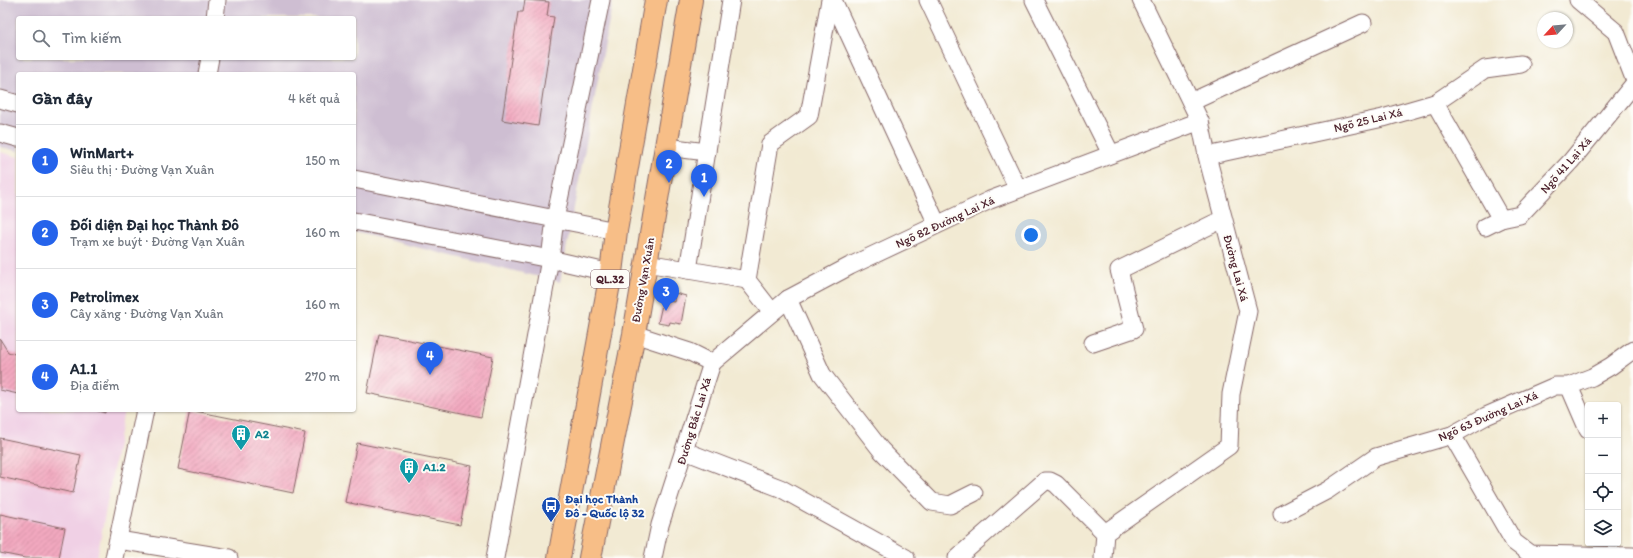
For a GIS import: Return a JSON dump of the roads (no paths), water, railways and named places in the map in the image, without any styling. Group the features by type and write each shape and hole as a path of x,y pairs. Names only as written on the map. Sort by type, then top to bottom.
{"highway":[{"name":"QL.32","path":"559,558 611,273 616,231 656,0"},
{"name":"Đường Vạn Xuân","path":"590,558 634,334 691,0"}],"street":[{"path":"215,16 217,0"},
{"path":"495,558 550,259 555,219 601,0"},
{"path":"688,270 731,0"},
{"path":"832,0 937,224"},
{"path":"747,280 770,144 809,116 832,0"},
{"path":"928,0 1018,189"},
{"path":"1034,0 1111,154"},
{"name":"Đường Lai Xá","path":"1105,533 1229,446 1231,394 1248,311 1207,156 1200,121 1141,0"},
{"path":"1578,0 1616,32 1633,76"},
{"path":"1191,102 1363,22"},
{"path":"207,72 210,60"},
{"name":"Ngõ 25 Lai Xá","path":"1207,156 1383,118 1435,103 1485,69 1521,64"},
{"name":"Ngõ 41 Lại Xá","path":"1485,227 1501,219 1520,216 1571,161 1633,85"},
{"path":"0,99 16,103"},
{"path":"1435,103 1501,219"},
{"name":"Ngõ 82 Đường Lai Xá","path":"712,363 788,299 850,266 937,224 1018,189 1200,121"},
{"path":"0,133 16,137"},
{"path":"666,147 707,152"},
{"path":"356,179 616,231"},
{"path":"1093,343 1134,329 1119,270 1223,219"},
{"path":"356,222 550,259 611,273"},
{"path":"646,263 747,280 772,312"},
{"path":"788,299 822,374 881,450 932,502 950,505 974,492"},
{"name":"Đường Bắc Lai Xá","path":"634,334 690,352 712,363 685,451 660,524 653,558"},
{"name":"Ngõ 63 Đường Lai Xá","path":"1282,514 1328,490 1376,457 1452,435 1486,416 1554,386 1569,386 1611,366 1633,350"},
{"path":"1569,386 1585,423"},
{"path":"114,558 145,412"},
{"path":"1452,435 1514,542 1530,554 1558,556 1633,556"},
{"path":"685,451 780,488 906,558"},
{"path":"957,558 1045,481 1050,481 1056,484 1105,533 1103,558"},
{"path":"118,540 229,558"}],"place":[{"name":"Đối diện Đại học Thành Đô","path":"669,183"},
{"name":"WinMart+","path":"704,197"},
{"name":"Petrolimex","path":"666,311"},
{"name":"A1.1","path":"430,375"},
{"name":"A2","path":"241,451"},
{"name":"A1.2","path":"409,484"},
{"name":"Đại học Thành Đô - Quốc lộ 32","path":"551,523"}]}
